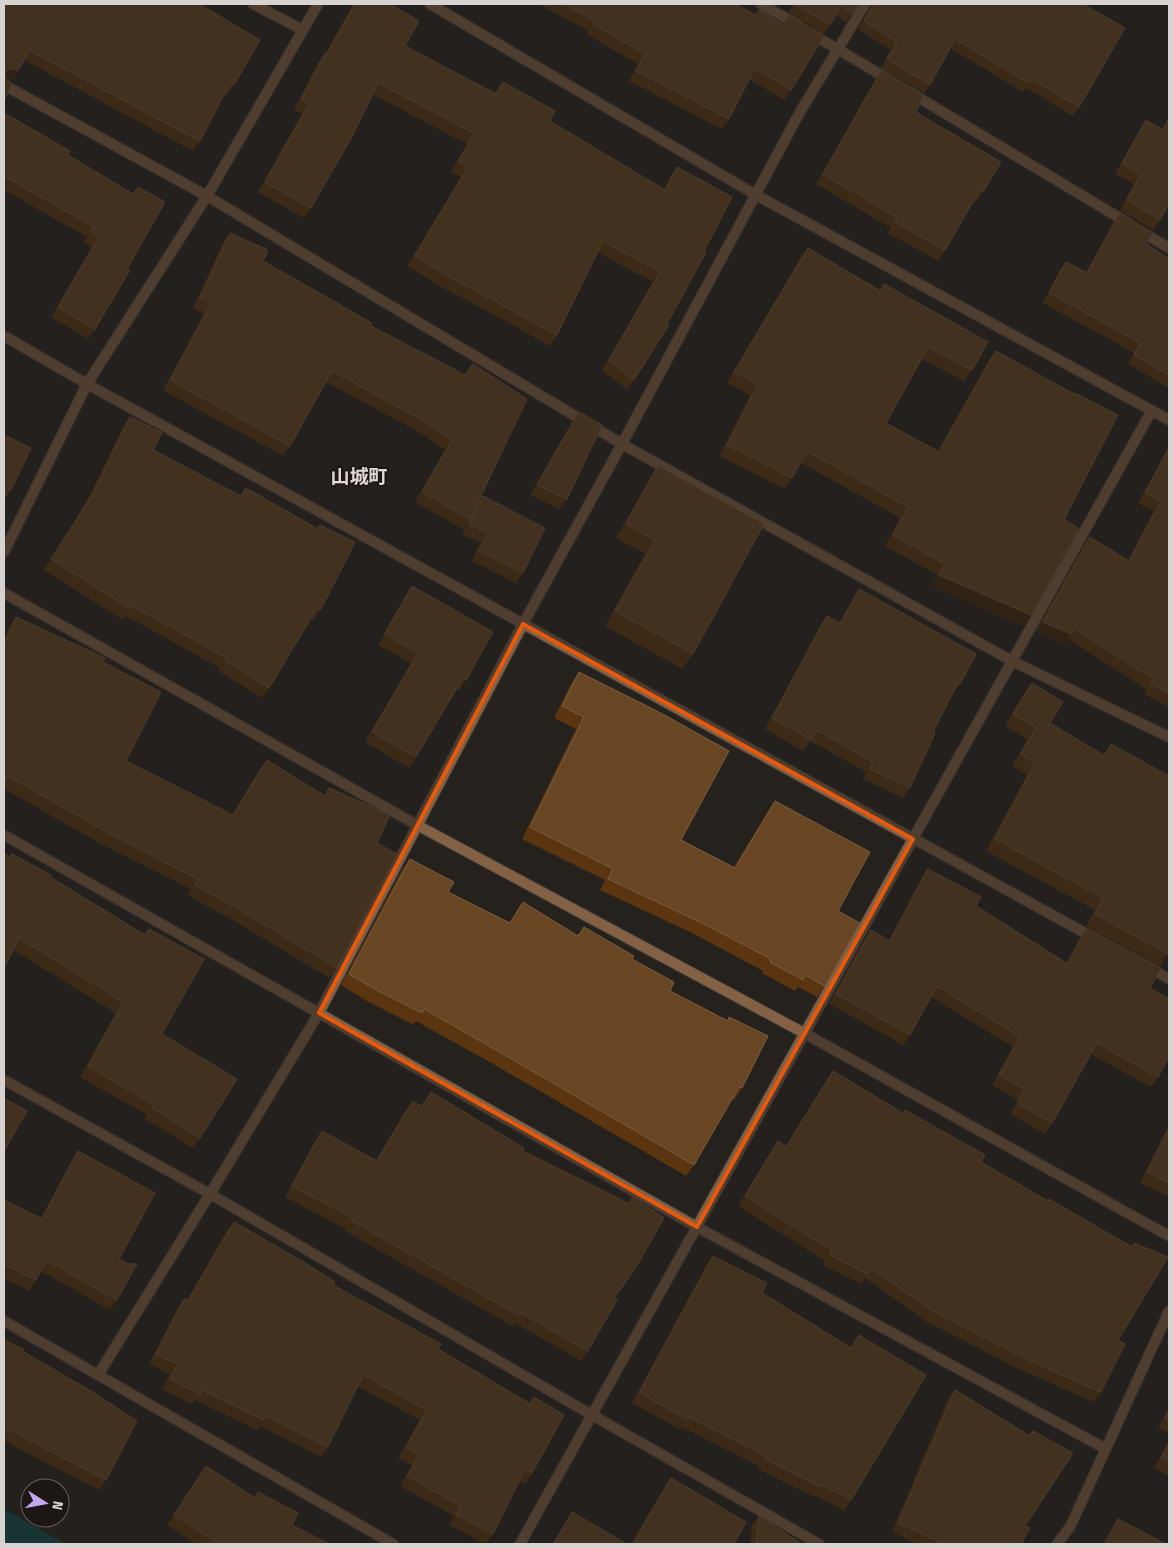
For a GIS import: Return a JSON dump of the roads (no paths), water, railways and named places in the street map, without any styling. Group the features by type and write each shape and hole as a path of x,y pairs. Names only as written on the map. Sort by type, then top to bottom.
{"street":[{"path":"253,4 303,30"},
{"path":"4,552 87,384 207,196 318,4"},
{"path":"430,4 756,195 1169,420"},
{"path":"760,4 1169,248"},
{"path":"98,1374 210,1194 319,1013 523,624 800,112 865,4"},
{"path":"4,85 207,196 622,444 1012,661 1169,737"},
{"path":"4,336 87,384 1109,946"},
{"path":"520,1544 1152,410"},
{"path":"4,593 417,825 804,1032 1169,1236"},
{"path":"4,835 697,1227 1106,1449"},
{"path":"1135,960 1169,978"},
{"path":"4,1080 210,1194 819,1544"},
{"path":"1057,1544 1070,1527 1169,1311"},
{"path":"4,1321 393,1544"}],"water":[{"path":"4,1509 20,1518 20,1528 38,1528 66,1544 4,1544"}],"district":[{"name":"山城町","path":"359,476"}]}
